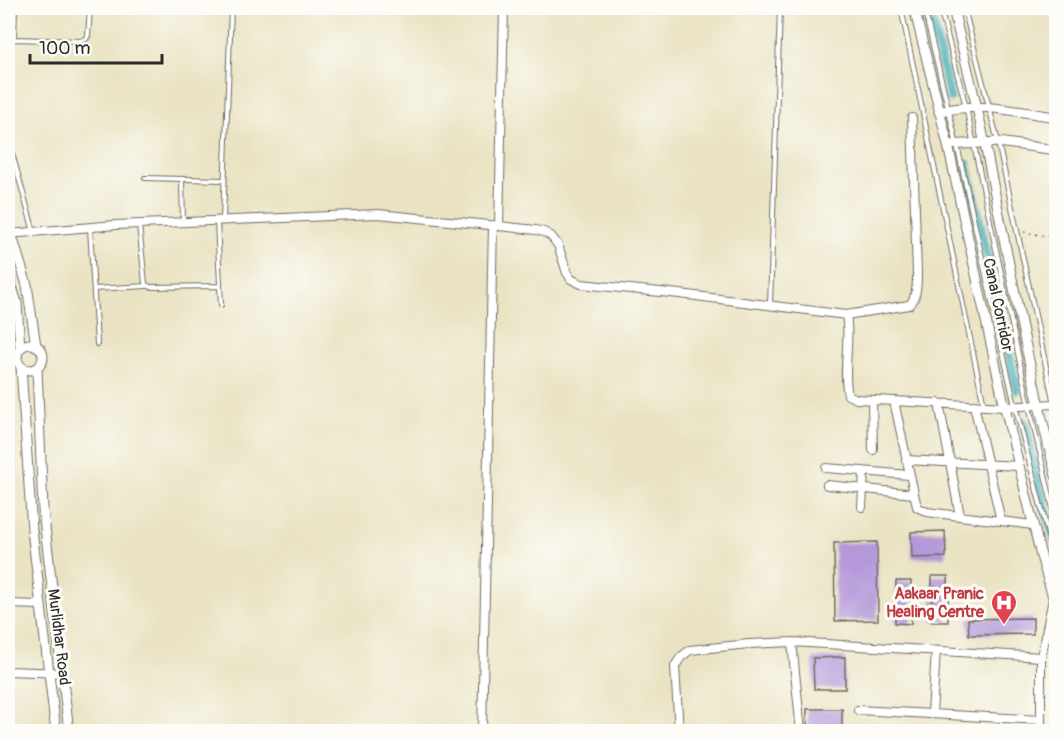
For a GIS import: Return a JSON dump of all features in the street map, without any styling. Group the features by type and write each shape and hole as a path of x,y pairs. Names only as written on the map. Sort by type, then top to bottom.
{"street":[{"path":"482,732 504,8"},
{"name":"Canal Corridor","path":"914,8 953,145 1005,407 1055,603"},
{"path":"952,8 971,107 985,143 1034,406 1052,440 1056,476"},
{"path":"944,110 988,108 1056,117"},
{"path":"9,234 139,224 371,214 496,225 536,230 551,236 558,245 567,273 571,279 581,284 846,315 909,305 913,301 917,274 912,118"},
{"path":"953,145 998,142 1056,150"},
{"path":"8,223 9,234 27,285 36,346 43,357 37,368 29,370 15,363 20,348 8,274"},
{"path":"846,315 848,336 845,383 848,395 857,399 1005,407 1054,404"},
{"path":"20,348 27,344 36,346"},
{"name":"Murlidhar Road","path":"15,363 28,497 56,732"},
{"name":"Murlidhar Road","path":"37,368 43,510 69,732"},
{"path":"872,400 873,450"},
{"path":"894,401 917,507 922,510 960,516 1034,525"},
{"path":"939,404 960,516"},
{"path":"974,405 1001,521"},
{"path":"906,460 1019,466"},
{"path":"826,468 909,475"},
{"path":"862,507 864,471"},
{"path":"827,485 914,494"},
{"path":"1041,732 1041,657 1055,603"},
{"path":"8,604 40,605"},
{"path":"679,732 675,666 690,650 792,642 1041,657"},
{"path":"792,642 801,732"},
{"path":"932,714 936,651"},
{"path":"8,671 63,673"},
{"path":"858,710 1041,720"}],"lane":[{"path":"14,39 15,8"},
{"path":"8,43 14,39 83,41 88,36 90,8"},
{"path":"221,305 220,220 224,180 231,8"},
{"path":"770,305 780,8"},
{"path":"901,8 984,406"},
{"path":"924,8 944,110"},
{"path":"940,8 971,107 974,145 1034,406 1056,522"},
{"path":"964,8 998,142 1056,413"},
{"path":"8,139 34,232"},
{"path":"953,145 1015,406 1056,565"},
{"path":"145,178 224,180"},
{"path":"182,179 183,222"},
{"path":"139,224 144,283 148,286"},
{"path":"90,228 98,344"},
{"path":"94,290 148,286 220,286"}],"path":[{"path":"1017,231 1056,238"}],"building":[{"path":"945,531 946,557 912,558 911,532"},
{"path":"877,542 878,620 835,621 834,543"},
{"path":"932,576 948,576 948,622 932,622"},
{"path":"896,581 911,581 911,624 895,623"},
{"path":"1033,618 1033,634 969,635 968,619"},
{"path":"845,657 845,689 814,689 813,658"},
{"path":"807,709 842,709 842,732 807,732"}],"waterway":[{"path":"929,8 950,98"},
{"path":"967,164 1017,390"},
{"path":"1025,423 1040,490 1056,542"}],"place":[{"name":"Aakaar Pranic Healing Centre","path":"1004,626"}]}
